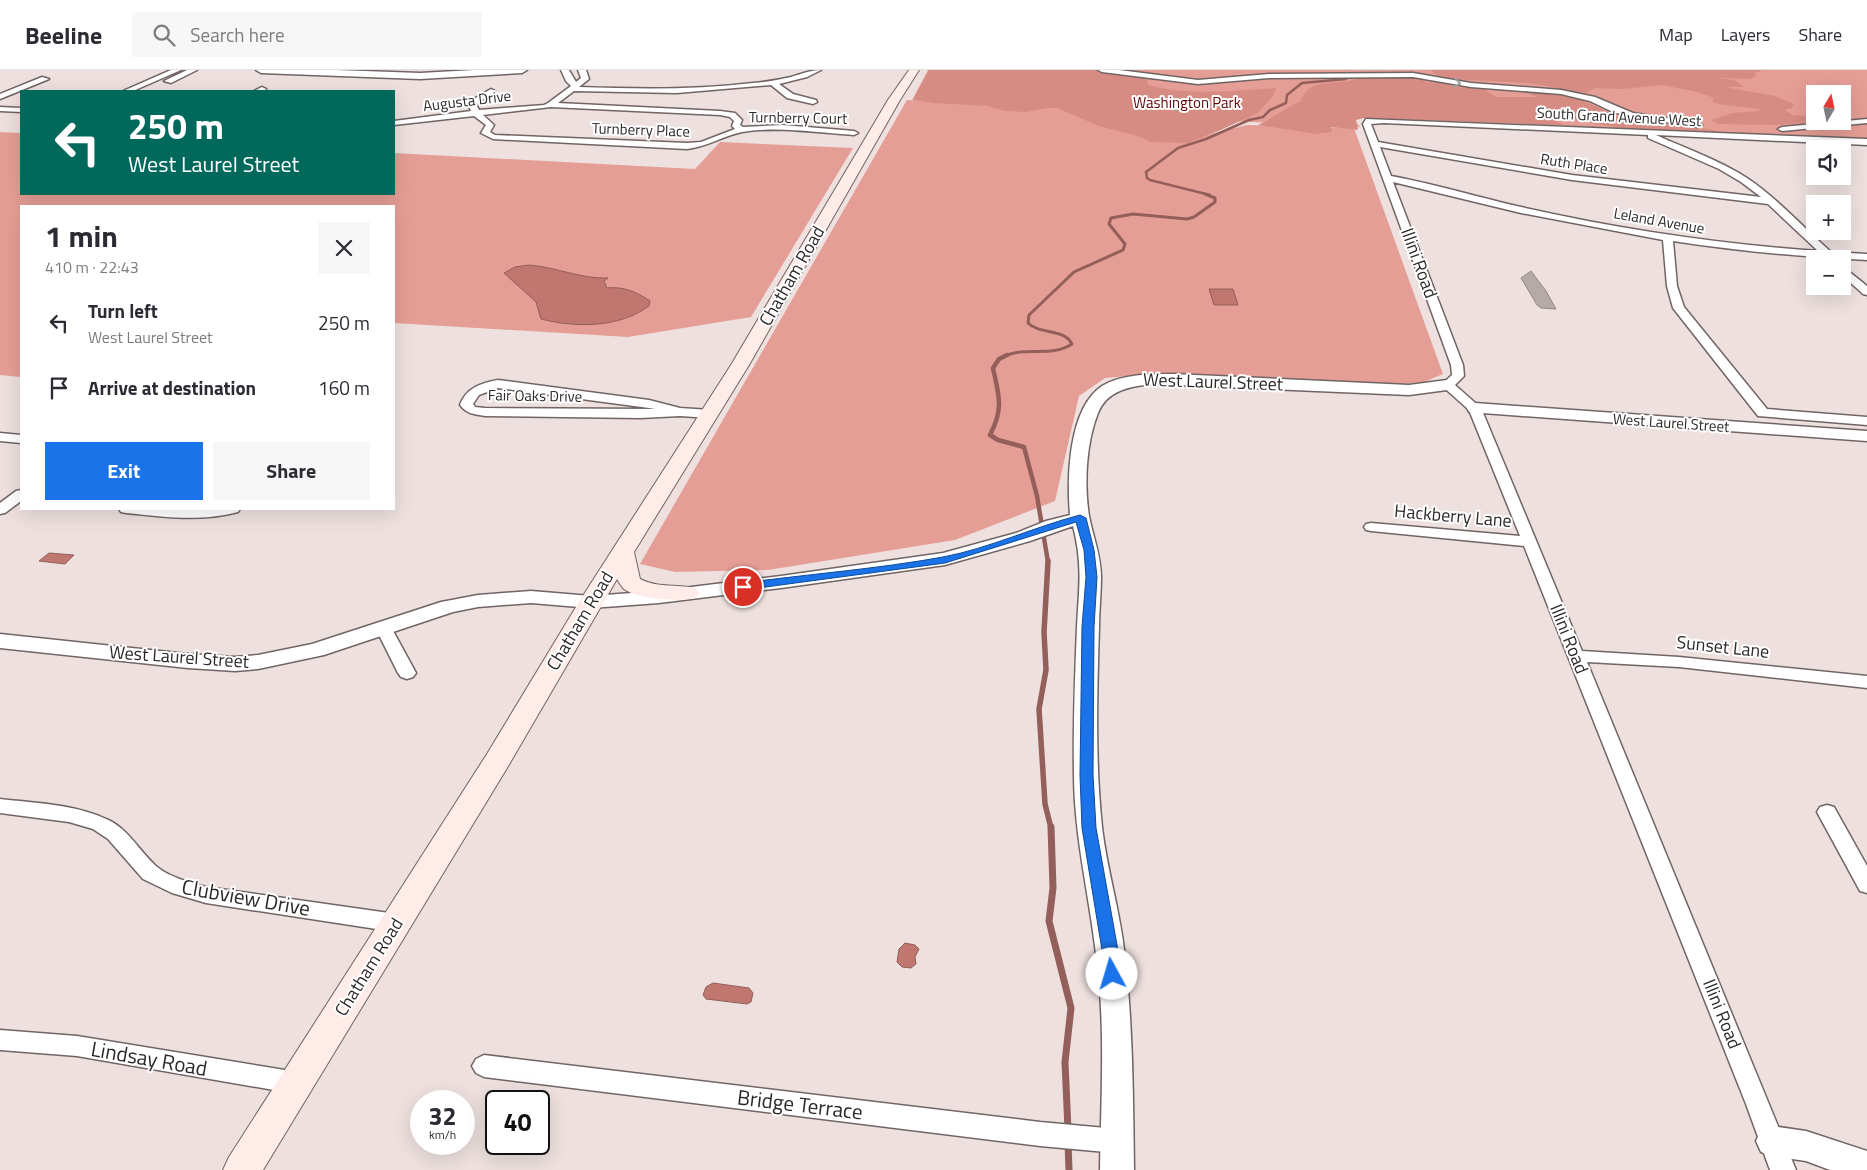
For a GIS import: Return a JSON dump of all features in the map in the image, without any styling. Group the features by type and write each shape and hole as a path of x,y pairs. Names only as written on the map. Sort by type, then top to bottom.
{"main road":[{"name":"Chatham Road","path":"242,1170 497,761 590,602 624,552 710,414 894,100 914,70"},
{"path":"624,552 628,578 634,586 687,593"}],"street":[{"path":"131,90 177,70"},
{"path":"131,90 148,90 193,70"},
{"path":"261,70 420,76 522,70"},
{"path":"565,70 573,87"},
{"path":"547,106 585,79 582,70"},
{"path":"573,87 656,92 774,84 796,79 817,70"},
{"path":"1102,70 1189,82 1270,73 1413,75 1471,85 1561,92 1592,99 1623,112 1662,120 1750,130 1806,128 1867,121"},
{"path":"0,97 45,79"},
{"path":"774,84 790,96 813,102"},
{"path":"476,113 472,106 474,102 491,91"},
{"name":"Augusta Drive","path":"395,123 547,106"},
{"name":"Turnberry Place","path":"547,106 720,113 736,118 738,120 736,126 741,130"},
{"path":"0,109 20,110"},
{"name":"Turnberry Place","path":"476,113 490,126 486,134 500,137 686,146 707,144 728,133 741,130"},
{"path":"1662,120 1634,124 1642,132 1726,169 1745,181 1770,201 1822,250"},
{"name":"South Grand Avenue West","path":"1369,121 1867,142"},
{"name":"Illini Road","path":"1369,121 1367,124 1456,365 1458,376 1447,385 1475,408 1531,542 1575,656 1777,1156"},
{"name":"Turnberry Court","path":"741,130 769,128 854,133"},
{"name":"Ruth Place","path":"1375,144 1607,183 1770,201"},
{"path":"1388,178 1450,194"},
{"path":"1392,190 1450,194"},
{"name":"Leland Avenue","path":"1450,194 1562,219 1668,239 1748,250 1806,255"},
{"path":"1668,239 1672,286 1679,308 1763,412 1774,415 1867,422"},
{"name":"Leland Avenue","path":"1851,256 1867,256"},
{"path":"1851,277 1867,292"},
{"name":"West Laurel Street","path":"0,641 188,662 235,664 293,656 448,607 484,600 531,597 590,602 687,593 945,560 1080,518 1077,489 1082,431 1089,411 1095,401 1104,392 1124,382 1149,378 1409,390 1447,385"},
{"name":"Fair Oaks Drive","path":"680,412 639,403 498,384 478,390 467,399 466,404 471,410 485,412 640,414 680,412 710,414"},
{"name":"West Laurel Street","path":"1475,408 1867,436"},
{"path":"0,437 20,439"},
{"path":"0,510 19,497"},
{"path":"138,510 198,515 229,510"},
{"path":"1080,518 1089,550 1091,577 1088,627 1086,775 1089,828 1111,956 1117,1043 1117,1170"},
{"name":"Hackberry Lane","path":"1371,527 1531,542"},
{"path":"384,628 407,673"},
{"name":"Sunset Lane","path":"1575,656 1679,662 1867,682"},
{"name":"Clubview Drive","path":"0,806 69,815 100,824 115,834 150,873 172,885 206,895 396,923"},
{"path":"1827,812 1867,885"},
{"name":"Lindsay Road","path":"0,1040 77,1046 297,1083"},
{"name":"Bridge Terrace","path":"484,1066 1050,1135 1117,1141"},
{"path":"1777,1156 1806,1146 1867,1167"}],"green space":[{"name":"Washington Park","path":"928,70 1867,70 1867,139 1365,117 1355,119 1360,127 1232,121 1076,106 912,100"},
{"path":"929,70 1094,70 1147,78 1148,85 1180,91 1212,92 1276,88 1273,96 1258,113 1216,132 1187,143 1150,142 1141,137 1099,126 1057,108 1027,112 1005,111 988,106 913,100"},
{"path":"1430,70 1759,70 1762,72 1755,72 1756,76 1750,79 1719,78 1734,80 1744,87 1725,87 1775,96 1794,104 1792,108 1785,110 1793,115 1806,116 1806,122 1777,125 1718,124 1711,120 1732,113 1760,111 1758,109 1718,104 1712,102 1714,98 1697,92 1662,85 1621,89 1595,88 1586,93 1527,83 1441,78"},
{"path":"1362,76 1423,77 1425,82 1448,83 1454,87 1484,89 1496,97 1538,97 1522,91 1574,97 1629,122 1715,131 1623,128 1564,119 1556,121 1563,125 1364,118 1356,120 1358,130 1331,127 1332,132 1316,134 1258,125 1301,101 1305,92 1312,87 1319,84 1354,80"},
{"path":"907,100 1075,107 1192,139 1247,125 1354,128 1443,374 1424,382 1392,385 1165,373 1105,378 1079,396 1055,501 955,540 768,570 675,572 640,564"},
{"path":"0,132 20,133 20,195 395,195 395,153 695,169 720,142 853,148 751,317 628,337 395,323 395,205 20,205 20,377 0,375"}],"shaded area":[{"path":"529,265 588,277 608,278 604,281 607,288 619,288 635,292 650,301 649,306 624,319 597,324 568,324 541,319 536,302 504,273 515,267"},
{"path":"1209,289 1233,289 1238,305 1214,305"},
{"path":"49,553 74,555 65,564 39,561"},
{"path":"905,943 915,945 919,949 915,957 916,964 911,968 902,967 897,962 899,949"},
{"path":"713,983 749,988 753,993 751,1002 747,1004 706,999 703,995 706,987"}],"building":[{"path":"1531,271 1546,291 1556,309 1541,308 1537,305 1521,278"}],"waterway":[{"path":"1210,195 1150,180 1147,178 1146,172 1178,148 1206,139 1249,120 1263,117 1270,110 1286,103 1287,95 1302,83 1346,79 1349,76 1348,74"},
{"path":"1005,356 1013,353 1056,350 1072,344 1058,333 1033,327 1028,323 1029,315 1074,272 1123,250 1125,244 1109,224 1111,218 1133,214 1187,219 1194,217 1215,202 1215,198 1205,194"},
{"path":"1005,356 999,359 993,368 999,409 990,435 998,440 1024,447 1037,496 1048,562"},
{"path":"1048,562 1044,632 1046,670 1039,709 1045,804 1051,828"},
{"path":"1051,827 1053,888 1049,921 1071,1008 1065,1062 1068,1130"},
{"path":"1068,1143 1069,1170"}],"route":[{"path":"743,587 945,560 1080,518 1089,550 1091,577 1088,627 1086,775 1089,828 1094,867 1111,956 1112,974"}]}
